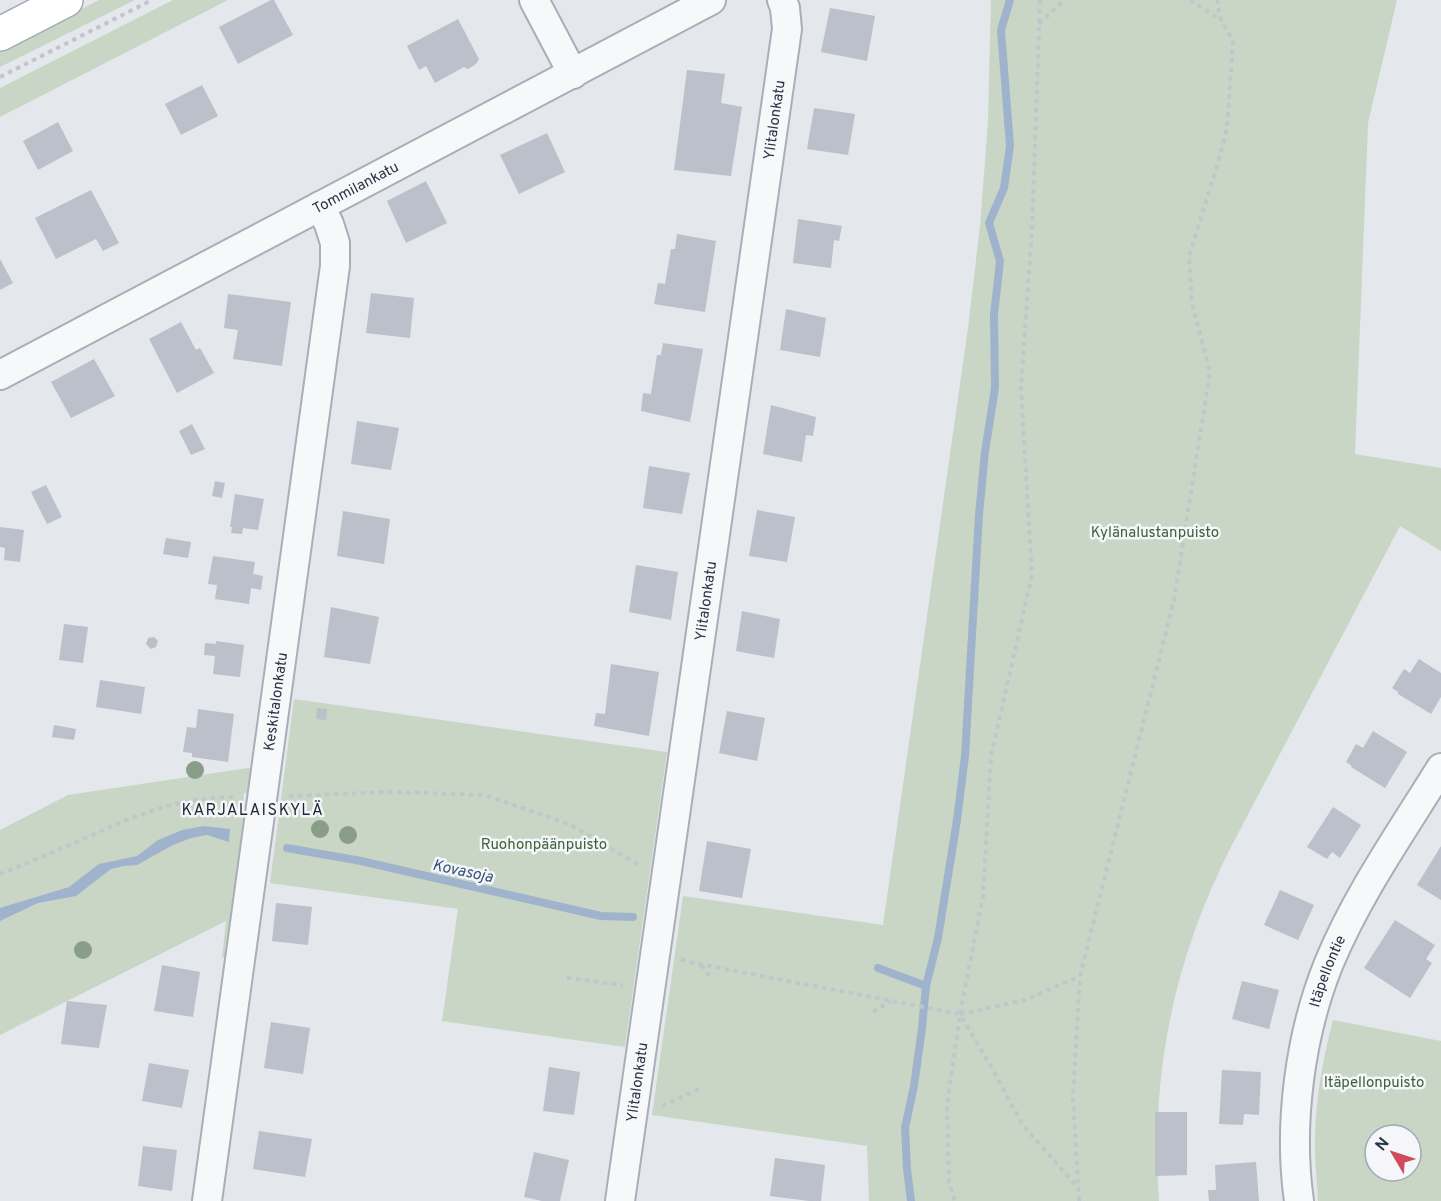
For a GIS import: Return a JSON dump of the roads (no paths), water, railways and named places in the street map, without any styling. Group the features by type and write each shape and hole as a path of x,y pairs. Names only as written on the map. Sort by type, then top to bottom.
{"main road":[{"path":"0,34 66,0"}],"street":[{"path":"534,0 573,74"},
{"name":"Tommilankatu","path":"0,375 711,0"},
{"name":"Ylitalonkatu","path":"620,1201 787,29 782,0"},
{"name":"Keskitalonkatu","path":"207,1201 334,266 335,243 320,206"},
{"name":"Itäpellontie","path":"1299,1201 1295,1151 1297,1096 1300,1070 1317,998 1333,954 1375,872 1441,768"}],"water":[{"path":"204,826 230,829 229,842 207,835 191,838 137,865 111,869 76,896 38,903 0,921 0,908 69,887 99,864 137,856 158,840 182,830"}],"waterway":[{"path":"911,1201 905,1128 914,1086 926,986 938,938 965,756 979,515 985,452 995,388 994,315 1000,261 989,223 1004,188 1010,146 1001,30 1010,0"},
{"name":"Kovasoja","path":"287,848 361,861 601,916 633,917"},
{"path":"878,968 926,986"}],"district":[{"name":"KARJALAISKYLÄ","path":"253,809"}],"park label":[{"name":"Kylänalustanpuisto","path":"1155,532"},
{"name":"Ruohonpäänpuisto","path":"544,844"},
{"name":"Itäpellonpuisto","path":"1374,1082"}]}
